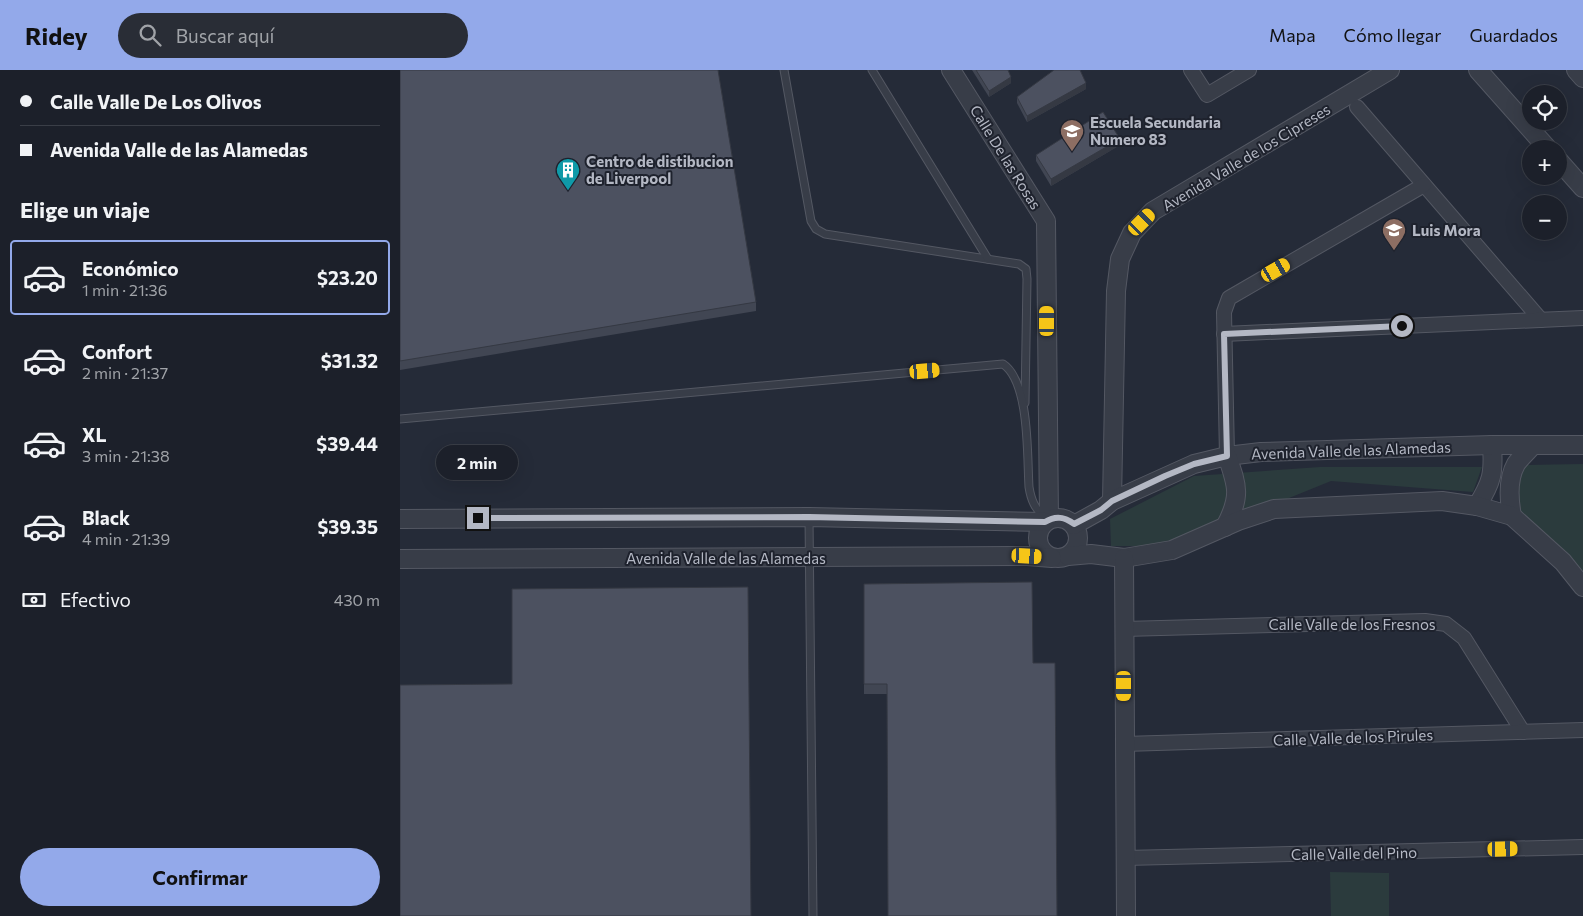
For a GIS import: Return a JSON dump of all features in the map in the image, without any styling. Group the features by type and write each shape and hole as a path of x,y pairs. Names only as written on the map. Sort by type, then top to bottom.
{"street":[{"name":"Calle De las Rosas","path":"951,70 1046,221 1047,520"},
{"path":"1191,70 1207,95 1249,70"},
{"name":"Avenida Valle de los Cipreses","path":"1112,501 1116,291 1120,259 1132,233 1153,211 1390,70"},
{"path":"1478,70 1540,140"},
{"path":"1576,70 1583,78"},
{"path":"1357,107 1540,320"},
{"path":"1567,170 1583,188"},
{"path":"1225,527 1234,510 1237,494 1236,483 1227,456 1224,312 1230,298 1424,185"},
{"path":"1224,334 1583,318"},
{"path":"1477,506 1488,489 1492,476 1494,465 1492,445"},
{"name":"Avenida Valle de las Alamedas","path":"1074,524 1101,510 1112,501 1194,464 1227,456 1261,452 1492,445 1583,445"},
{"path":"1532,446 1516,464 1511,479 1509,498 1512,516 1563,562 1583,586"},
{"name":"Avenida Valle de las Alamedas","path":"400,559 1060,557 1091,554 1124,558 1172,550 1274,508 1442,501 1477,506 1512,516"},
{"path":"400,519 809,517 1047,520 1062,518 1074,524 1079,536 1073,553 1060,557 1042,550 1038,538 1041,526 1047,520"},
{"path":"1124,558 1126,916"},
{"name":"Calle Valle de los Fresnos","path":"1124,629 1425,621 1446,624 1464,638 1522,732"},
{"name":"Calle Valle de los Pirules","path":"1124,744 1583,730"},
{"name":"Calle Valle del Pino","path":"1125,858 1583,847"}],"lane":[{"path":"784,70 811,221 816,229 825,234 1019,264 1026,269 1025,411 1029,487 1031,499 1037,511 1047,520"},
{"path":"872,70 988,259"},
{"path":"400,419 1003,364 1010,368 1016,378 1025,411"},
{"path":"809,517 813,916"}],"shaded area":[{"path":"1583,464 1583,585 1510,501 1525,465"},
{"path":"1320,467 1482,467 1473,492 1331,481 1190,538 1148,546 1111,546 1110,519 1194,476"},
{"path":"1330,872 1389,873 1389,916 1331,916"}],"building":[{"name":"Centro de distibucion de Liverpool","path":"400,70 718,70 756,302 400,361"},
{"path":"976,70 1008,70 1011,77 989,91"},
{"path":"1054,70 1080,70 1086,83 1027,116 1017,97"},
{"path":"1103,112 1120,139 1051,179 1036,155"},
{"path":"1032,582 1033,663 1055,663 1057,916 888,916 887,684 864,684 864,584"},
{"path":"748,587 751,916 400,916 400,685 512,684 512,589"}],"place":[{"name":"Escuela Secundaria Numero 83","path":"1072,152"},
{"name":"Centro de distibucion de Liverpool","path":"568,191"},
{"name":"Luis Mora","path":"1394,251"}],"route":[{"path":"478,518 809,517 1029,520 1045,522 1056,517 1069,520 1074,524 1108,506 1112,501 1165,476 1194,464 1227,456 1224,334 1402,326"}]}
